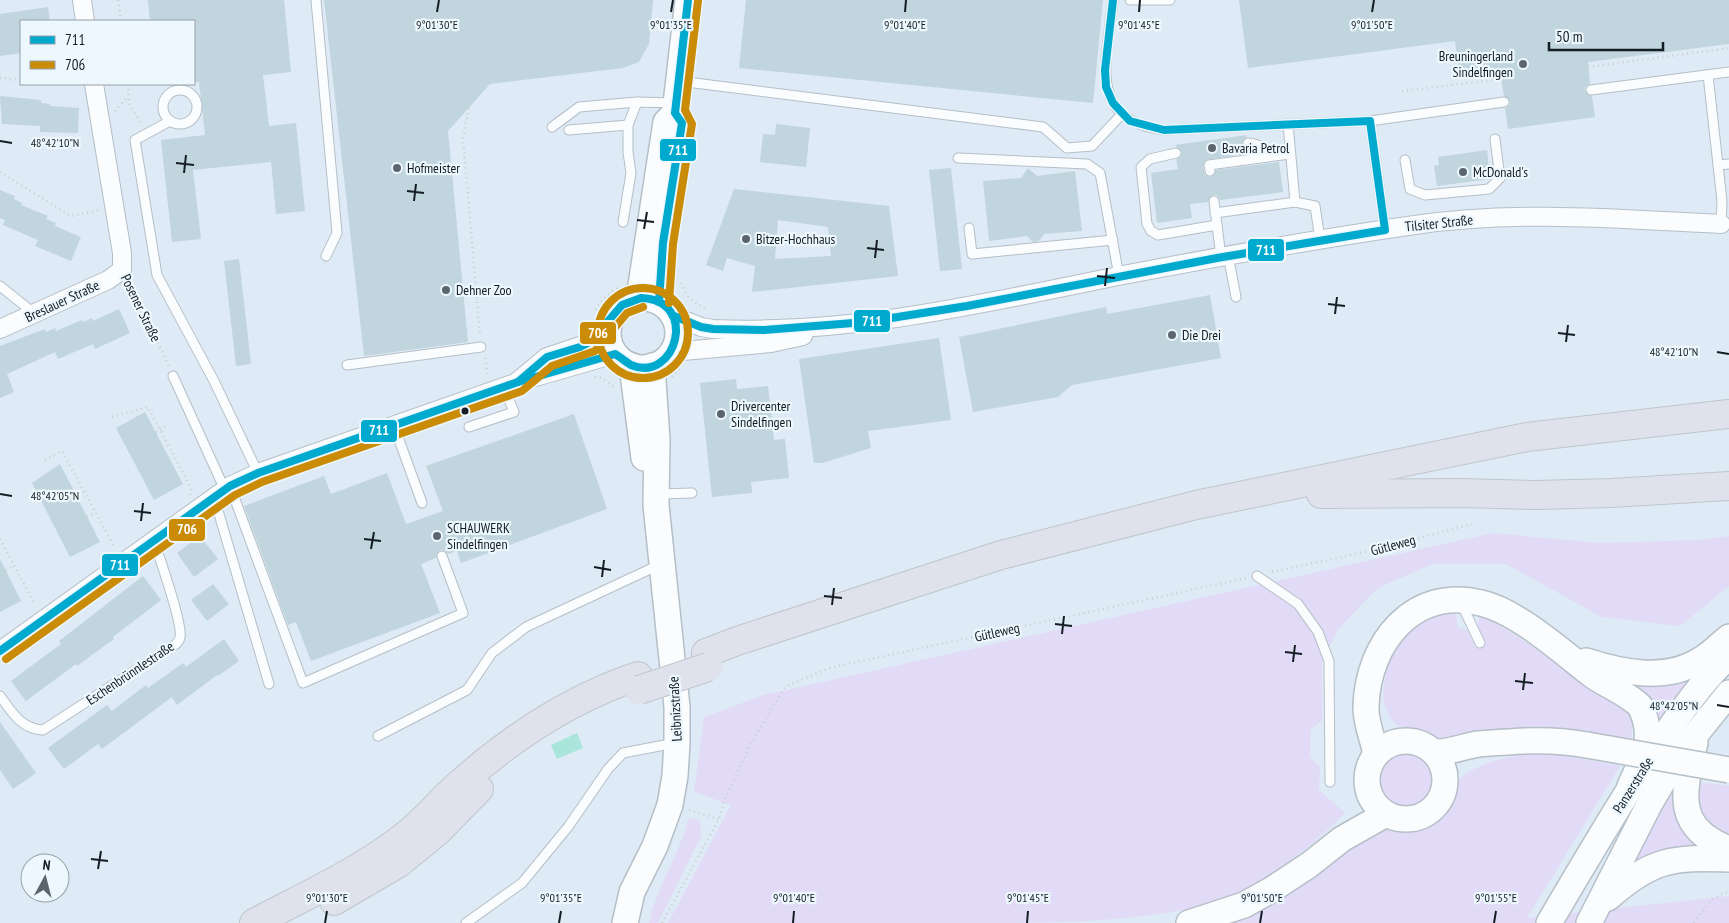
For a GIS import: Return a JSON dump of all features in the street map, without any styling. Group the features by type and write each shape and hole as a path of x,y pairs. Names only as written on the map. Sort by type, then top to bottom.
{"highway":[{"path":"707,660 745,638 1001,555 1187,507 1527,437 1729,414"},
{"path":"293,923 399,863 437,832 474,794 519,754 541,739 638,683 994,571 1133,536 1321,494 1528,452 1729,431"},
{"path":"1321,494 1461,492 1546,495 1611,494 1729,486"},
{"path":"254,923 335,881 388,847 411,830 482,766 533,728 584,698 609,686 638,683"}],"street":[{"path":"82,0 85,20"},
{"path":"0,651 223,491 258,472 511,384 633,362 667,358 672,352 678,334 649,299 666,122 681,104 688,0"},
{"name":"Posener Straße","path":"94,85 122,253 122,270"},
{"name":"Tilsiter Straße","path":"649,299 701,327 741,330 809,328 894,317 1031,294 1225,256 1449,220 1513,217 1598,218 1725,225"},
{"name":"Breslauer Straße","path":"0,329 108,280 122,270"},
{"path":"511,384 547,357 589,343 601,318 621,305 649,299"},
{"name":"Tilsiter Straße","path":"672,352 771,343 894,317"},
{"path":"601,318 608,338 633,362"},
{"name":"Leibnizstraße","path":"624,923 632,892 655,846 670,805 675,776 677,742 677,708 656,490 657,440 633,362"},
{"path":"1376,754 1366,714 1367,696 1375,660 1380,648 1395,627 1414,612 1440,601 1460,600 1482,603 1498,609 1569,655 1593,676 1634,700 1645,716 1648,733 1646,750 1630,786"},
{"path":"1569,655 1629,672 1668,671 1702,659 1729,637"},
{"name":"Panzerstraße","path":"1549,923 1630,786 1682,709 1729,656"},
{"path":"1595,914 1649,805 1676,759 1729,693"},
{"path":"1367,696 1400,741"},
{"path":"1698,731 1686,780 1686,805 1691,819 1705,836 1729,849"},
{"path":"1434,752 1452,752 1477,744 1504,744 1554,739 1729,770"},
{"path":"1400,741 1413,741 1434,752 1442,765 1445,778 1445,786 1439,802 1426,814 1410,819 1393,817 1378,804 1366,779 1369,766 1376,754 1387,745 1400,741"},
{"path":"1445,778 1504,744"},
{"path":"1195,922 1244,904 1271,890 1309,865 1342,839 1347,824 1378,804"},
{"path":"1595,914 1641,871 1658,864 1701,858 1729,859"}],"lane":[{"path":"316,0 337,232 326,256"},
{"path":"1113,0 1105,70 1106,87 1113,103 1122,114 1137,124 1164,130 1370,121 1504,102"},
{"path":"1130,0 1170,0"},
{"path":"1591,90 1729,72"},
{"path":"1708,75 1725,225"},
{"path":"623,222 631,173 628,152 628,125 637,102"},
{"path":"552,127 579,107 637,102 1043,127 1067,148 1092,146 1122,114"},
{"path":"170,121 135,140 157,276 214,381 258,472"},
{"path":"1370,121 1385,230"},
{"path":"1288,124 1289,154 1295,202"},
{"path":"568,130 628,125"},
{"path":"1405,160 1410,189 1425,196 1489,188 1500,178 1495,139"},
{"path":"1248,143 1257,144 1262,148 1265,158"},
{"path":"1176,153 1150,159 1141,167 1147,224 1151,232 1158,235 1217,225"},
{"path":"1210,171 1209,165 1289,154"},
{"path":"958,158 1087,164 1100,173 1119,276"},
{"path":"1718,165 1729,164"},
{"path":"1214,201 1217,225 1236,297"},
{"path":"1216,213 1295,202 1315,206 1320,240"},
{"path":"969,228 972,254 1113,240"},
{"path":"0,286 34,314"},
{"path":"347,365 481,347"},
{"path":"172,376 223,491 303,684 462,613 442,556"},
{"path":"470,427 514,412 511,384"},
{"path":"394,426 422,502"},
{"path":"656,490 692,493"},
{"path":"223,491 269,684"},
{"name":"Eschenbrünnlestraße","path":"0,696 25,726 32,730 43,730 176,644 180,638 178,623 161,558 153,540"},
{"path":"378,736 467,690 492,652 526,627 662,564"},
{"path":"1257,576 1298,604 1318,632 1329,661 1330,782"},
{"path":"1460,600 1480,643"},
{"path":"466,923 522,883 568,827 608,769 623,753 677,742"}],"path":[{"path":"118,0 121,20"},
{"path":"1588,66 1729,48"},
{"path":"0,78 20,80"},
{"path":"1402,91 1501,79"},
{"path":"128,85 129,103 141,124"},
{"path":"678,225 681,104"},
{"path":"469,108 463,138 481,347 488,376"},
{"path":"0,172 71,216 114,208"},
{"name":"Posener Straße","path":"122,270 127,273 172,376"},
{"path":"680,281 688,298 709,312"},
{"path":"601,318 602,300 649,299"},
{"path":"590,377 602,378 616,389"},
{"path":"112,417 148,407 191,488 190,496 199,509"},
{"path":"156,432 164,426"},
{"path":"45,460 62,451 123,562"},
{"path":"172,464 176,462"},
{"path":"87,517 95,513"},
{"name":"Gütleweg","path":"662,923 719,819 724,801 750,745 785,687 829,668 1378,550 1472,524"},
{"path":"0,539 43,620"},
{"path":"6,570 14,566"},
{"path":"670,805 719,819"},
{"path":"1694,923 1706,906 1718,895 1729,892"}],"shaded area":[{"path":"1493,533 1600,543 1699,540 1729,536 1729,586 1680,626 1602,617 1506,564 1432,564 1378,588 1338,629 1322,663 1322,721 1311,729 1310,757 1320,767 1319,790 1345,813 1299,854 1265,878 1228,897 1209,904 1151,915 1092,921 1003,923 668,923 731,805 694,792 704,717 764,695"},
{"path":"1452,612 1456,615 1458,628 1467,630 1475,646 1483,643 1477,629 1480,613 1604,692 1631,714 1633,723 1631,739 1538,726 1495,731 1439,743 1398,725 1390,718 1384,703 1383,690 1388,663 1396,647 1417,625 1431,617"},
{"path":"1697,672 1659,721 1651,705 1632,684"},
{"path":"577,733 583,748 557,759 551,745"},
{"path":"1405,751 1416,753 1425,759 1431,768 1433,779 1431,790 1425,799 1416,805 1405,807 1394,805 1385,799 1379,790 1377,779 1379,768 1385,759 1394,753"},
{"path":"1546,752 1620,766 1527,918 1729,896 1729,923 1231,923 1314,877 1376,832 1394,825 1420,825 1434,818 1444,807 1455,784 1478,767 1513,756"},
{"path":"1697,782 1729,786 1729,839 1713,829 1699,809"},
{"path":"1674,787 1700,845 1638,862 1636,861"},
{"path":"692,818 700,820 701,836 658,923 649,923 657,896 688,820"}],"building":[{"path":"148,0 284,0 291,72 263,75 269,126 296,123 305,211 276,214 271,162 193,170 201,239 172,242 161,140 205,135 199,82 195,82 195,20 150,20"},
{"name":"Hofmeister","path":"324,0 653,0 649,44 639,62 623,68 490,84 448,131 468,342 364,356"},
{"path":"746,0 1103,0 1093,103 739,68"},
{"name":"Breuningerland Sindelfingen","path":"1239,0 1729,0 1729,44 1588,62 1590,84 1585,87 1585,91 1592,96 1595,117 1508,129 1505,108 1510,105 1510,101 1504,96 1500,73 1460,78 1455,41 1248,68"},
{"path":"48,7 50,20 20,20 20,53 0,56 0,14"},
{"path":"0,96 41,100 41,103 50,104 50,106 79,108 78,133 40,132 40,126 2,124"},
{"path":"776,124 810,128 806,167 760,162 763,134 775,135"},
{"path":"1247,135 1242,143 1244,148 1249,149 1249,153 1206,160 1203,166 1205,175 1212,177 1216,170 1279,162 1283,192 1220,200 1217,195 1213,195 1208,202 1190,204 1192,218 1157,223 1151,173 1178,169 1176,159 1181,157 1182,152 1175,145"},
{"name":"McDonald's","path":"1487,150 1490,179 1437,186 1434,166 1439,165 1438,157"},
{"path":"951,168 962,269 940,271 929,170"},
{"path":"1028,168 1037,176 1075,171 1082,231 1044,234 1039,241 1033,242 1027,236 989,241 983,181 1021,178"},
{"path":"734,189 889,206 898,276 752,292 755,266 727,258 723,271 706,265","holes":["778,220 828,227 831,256 775,259"]},
{"path":"0,190 15,196 14,199 22,203 21,205 48,216 46,219 56,223 55,226 81,237 71,261 35,246 38,240 3,225 5,220 0,218"},
{"path":"239,259 251,364 236,366 224,261"},
{"path":"1210,295 1221,358 1072,385 1058,397 973,412 959,337 1106,307 1107,314"},
{"path":"119,309 130,333 95,349 93,344 58,359 55,352 7,374 14,392 0,398 0,346 45,329 46,332 55,328 56,331 82,320 83,322 92,318 93,321"},
{"path":"939,338 951,420 868,431 871,448 822,463 814,463 799,359"},
{"name":"Drivercenter Sindelfingen","path":"736,379 737,389 768,386 774,440 785,439 789,478 751,482 752,493 712,497 700,383"},
{"path":"145,412 183,484 154,500 116,428"},
{"path":"574,414 607,509 461,563 457,551 448,554 444,550 439,550 436,558 421,564 440,613 311,661 296,622 288,625 244,506 324,476 331,494 387,473 406,524 443,511 426,466"},
{"path":"60,464 100,542 70,557 32,483"},
{"path":"200,536 218,559 194,577 177,553"},
{"path":"0,559 21,601 0,612"},
{"path":"143,576 161,600 113,637 114,639 26,701 11,681 61,644 59,641"},
{"path":"213,584 229,604 207,621 191,600"},
{"path":"224,639 239,661 177,705 172,697 102,749 98,744 64,769 48,748 107,705 112,711 146,685 148,688 183,663 186,667"},
{"path":"0,722 36,773 13,789 0,770"}],"transit line":[{"name":"711","path":"659,302 663,243 682,123 675,113 688,0"},
{"name":"711","path":"674,316 701,327 713,329 764,330 866,322 967,306 1217,258 1385,230 1370,121 1164,130 1130,121 1113,103 1106,87 1105,70 1113,0"},
{"name":"706","path":"669,303 673,244 692,124 685,110 698,1"},
{"name":"706","path":"643,288 660,292 675,301 684,316 688,333 684,350 675,365 660,374 643,378 626,374 611,365 602,350 598,333 602,316 611,301 626,292 643,288"},
{"name":"711","path":"641,298 659,302 671,312 676,325 675,339 669,353 660,363 647,368 631,365 615,354 518,382 547,357 590,342 622,305 641,298"},
{"name":"706","path":"6,659 235,495 262,482 522,391 552,366 595,351 627,313 643,307"},
{"name":"711","path":"0,651 230,486 258,473 518,382"}],"place":[{"name":"Breuningerland Sindelfingen","path":"1523,64"},
{"name":"Bavaria Petrol","path":"1212,148"},
{"name":"Hofmeister","path":"397,168"},
{"name":"McDonald's","path":"1463,172"},
{"name":"Bitzer-Hochhaus","path":"746,239"},
{"name":"Dehner Zoo","path":"446,290"},
{"name":"Die Drei","path":"1172,335"},
{"name":"Drivercenter Sindelfingen","path":"721,414"},
{"name":"SCHAUWERK Sindelfingen","path":"437,536"}]}
